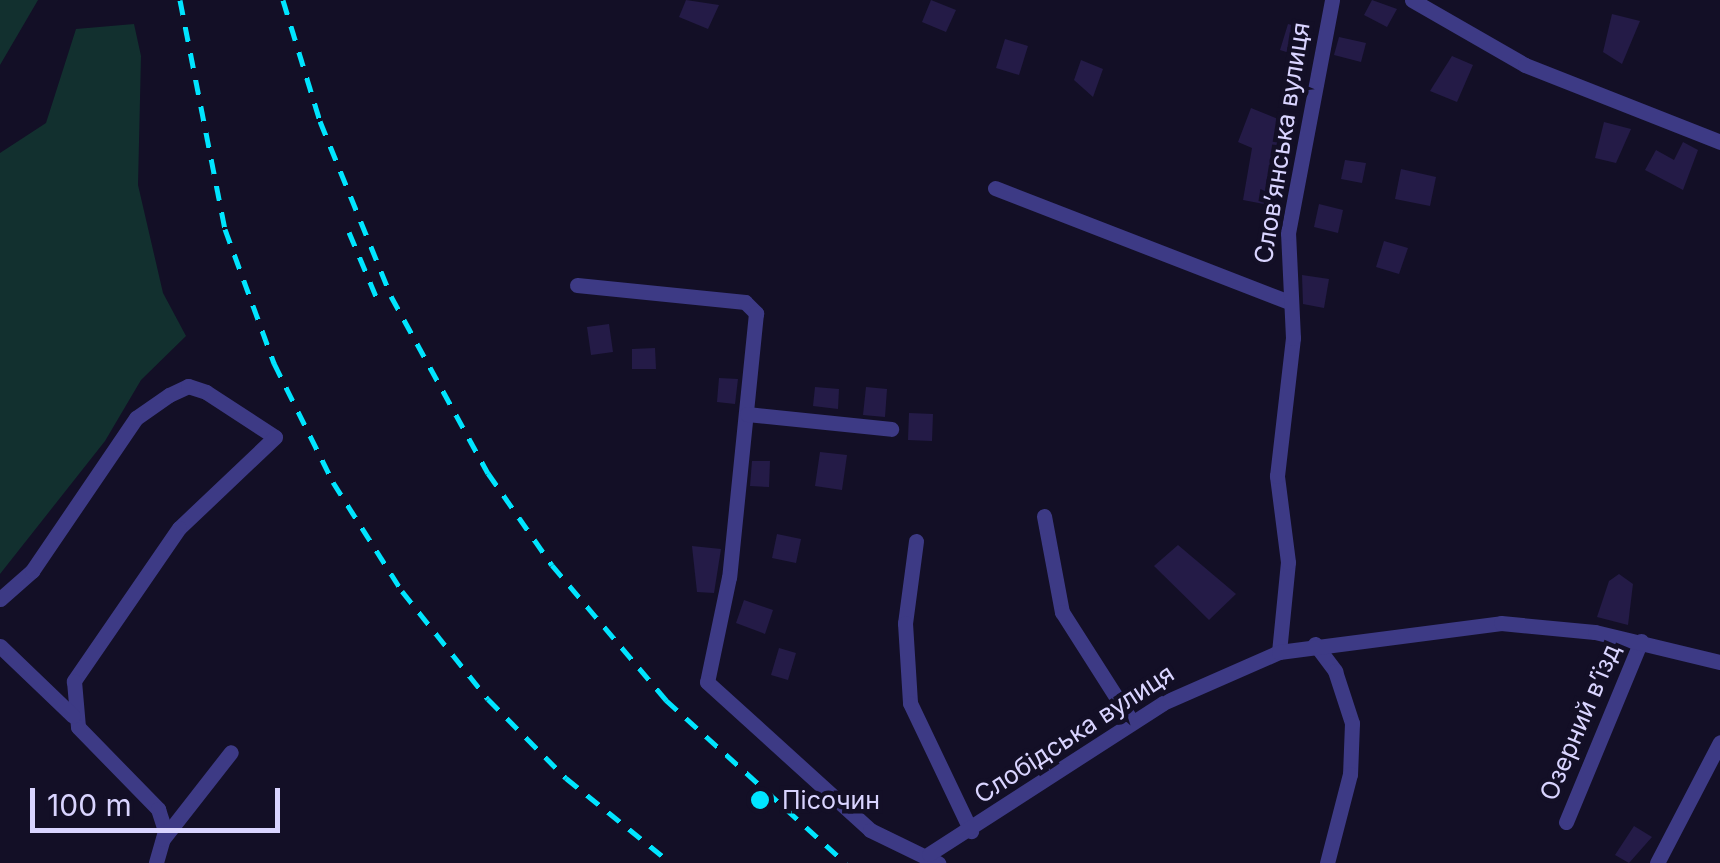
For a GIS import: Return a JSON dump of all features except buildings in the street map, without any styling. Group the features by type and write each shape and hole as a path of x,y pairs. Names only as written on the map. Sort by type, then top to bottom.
{"street":[{"name":"Слов’янська вулиця","path":"1279,652 1288,562 1277,476 1292,338 1286,301 1288,233 1332,0"},
{"path":"1412,0 1525,64 1720,142"},
{"path":"995,188 1286,301"},
{"path":"577,285 750,305 758,318 730,578 707,671 716,697 870,830 933,858"},
{"path":"0,599 32,571 136,418 170,395 188,386 206,392 275,437 179,528 134,586 74,682 73,716"},
{"path":"748,414 891,429"},
{"path":"1044,516 1062,612 1132,722"},
{"path":"916,541 905,622 910,703 971,830"},
{"name":"Слобідська вулиця","path":"933,858 1132,722 1279,652 1315,644 1501,623 1641,641 1720,662"},
{"name":"Озерний в’їзд","path":"1566,822 1641,641"},
{"path":"1315,644 1335,671 1352,723 1350,774 1326,863"},
{"path":"0,646 73,716 158,810 163,839"},
{"path":"1656,863 1720,742"},
{"path":"156,863 163,839 231,752"}],"green space":[{"path":"0,0 38,0 0,65"},
{"path":"134,24 141,56 138,185 163,293 186,336 141,380 105,441 0,574 0,153 46,123 76,29"}],"railway":[{"path":"180,0 225,229 274,363 333,482 402,591 488,699 566,778 671,863"},
{"path":"283,0 320,121 391,296 488,473 552,565 666,700 846,863"},
{"path":"349,232 378,301"}],"place":[{"name":"Пісочин","path":"760,800"}]}
